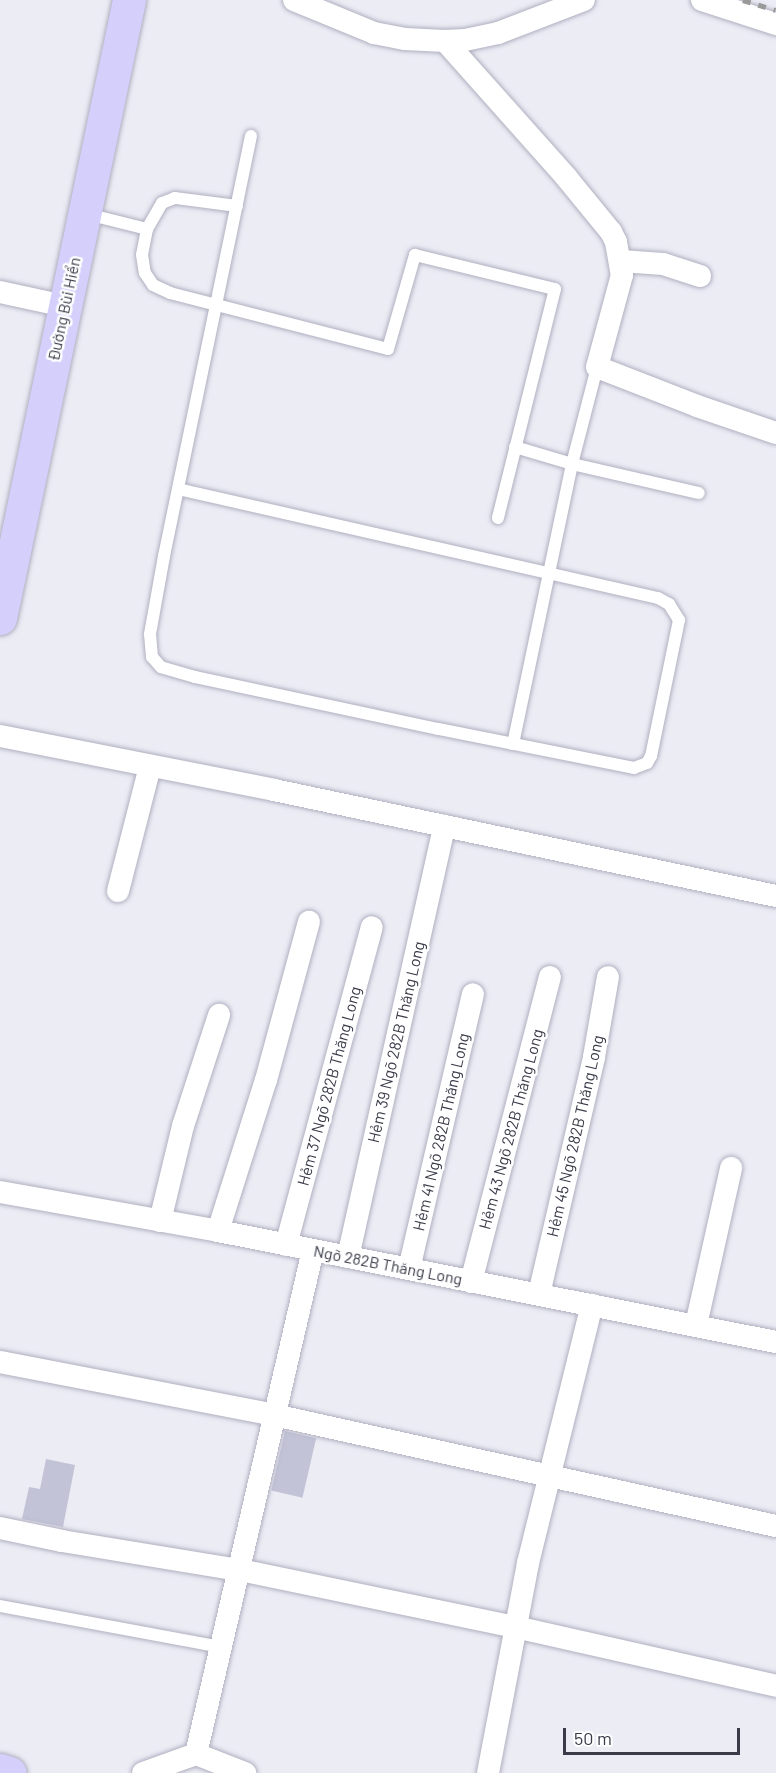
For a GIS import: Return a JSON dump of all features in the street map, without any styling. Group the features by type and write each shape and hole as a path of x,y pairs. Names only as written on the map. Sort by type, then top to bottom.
{"street":[{"name":"Đường Bùi Hiển","path":"0,618 129,0"},
{"path":"294,0 375,33 405,39 445,42 498,33 584,0"},
{"path":"702,0 776,24"},
{"path":"445,42 611,232 621,261 619,289 597,367 697,406 776,433"},
{"path":"621,261 663,264 700,276"},
{"path":"0,292 65,306"},
{"path":"0,736 776,896"},
{"path":"118,891 150,766"},
{"name":"Hẻm 39 Ngõ 282B Thăng Long","path":"348,1257 444,826"},
{"path":"218,1232 270,1069 309,922"},
{"name":"Hẻm 37 Ngõ 282B Thăng Long","path":"286,1245 372,927"},
{"name":"Hẻm 43 Ngõ 282B Thăng Long","path":"471,1282 550,977"},
{"name":"Hẻm 45 Ngõ 282B Thăng Long","path":"539,1294 594,1057 608,977"},
{"name":"Hẻm 41 Ngõ 282B Thăng Long","path":"409,1269 473,994"},
{"path":"160,1221 183,1126 219,1015"},
{"path":"696,1325 731,1167"},
{"name":"Ngõ 282B Thăng Long","path":"0,1192 776,1340"},
{"path":"196,1754 313,1250"},
{"path":"488,1773 515,1627 549,1476 592,1305"},
{"path":"0,1362 274,1415 776,1526"},
{"path":"0,1528 62,1541 240,1570 515,1627 776,1686"},
{"path":"143,1773 196,1754 245,1773"},
{"path":"0,1770 10,1773"}],"lane":[{"path":"178,489 658,598 669,604 679,620 651,756 642,766 634,768 513,744 280,697 161,667 152,657 150,634 178,489 251,136"},
{"path":"237,206 193,199 168,199 156,209 147,229 142,265 153,285 216,305 388,349 415,255 555,288 498,518"},
{"path":"86,214 147,229"},
{"path":"513,744 547,574 597,367"},
{"path":"515,447 572,464 699,493"},
{"path":"0,1606 221,1647"}],"building":[{"path":"285,1431 316,1438 302,1498 271,1490"},
{"path":"46,1459 75,1465 63,1527 22,1519 29,1487 40,1489"}],"railway":[{"path":"743,0 776,10"}]}
